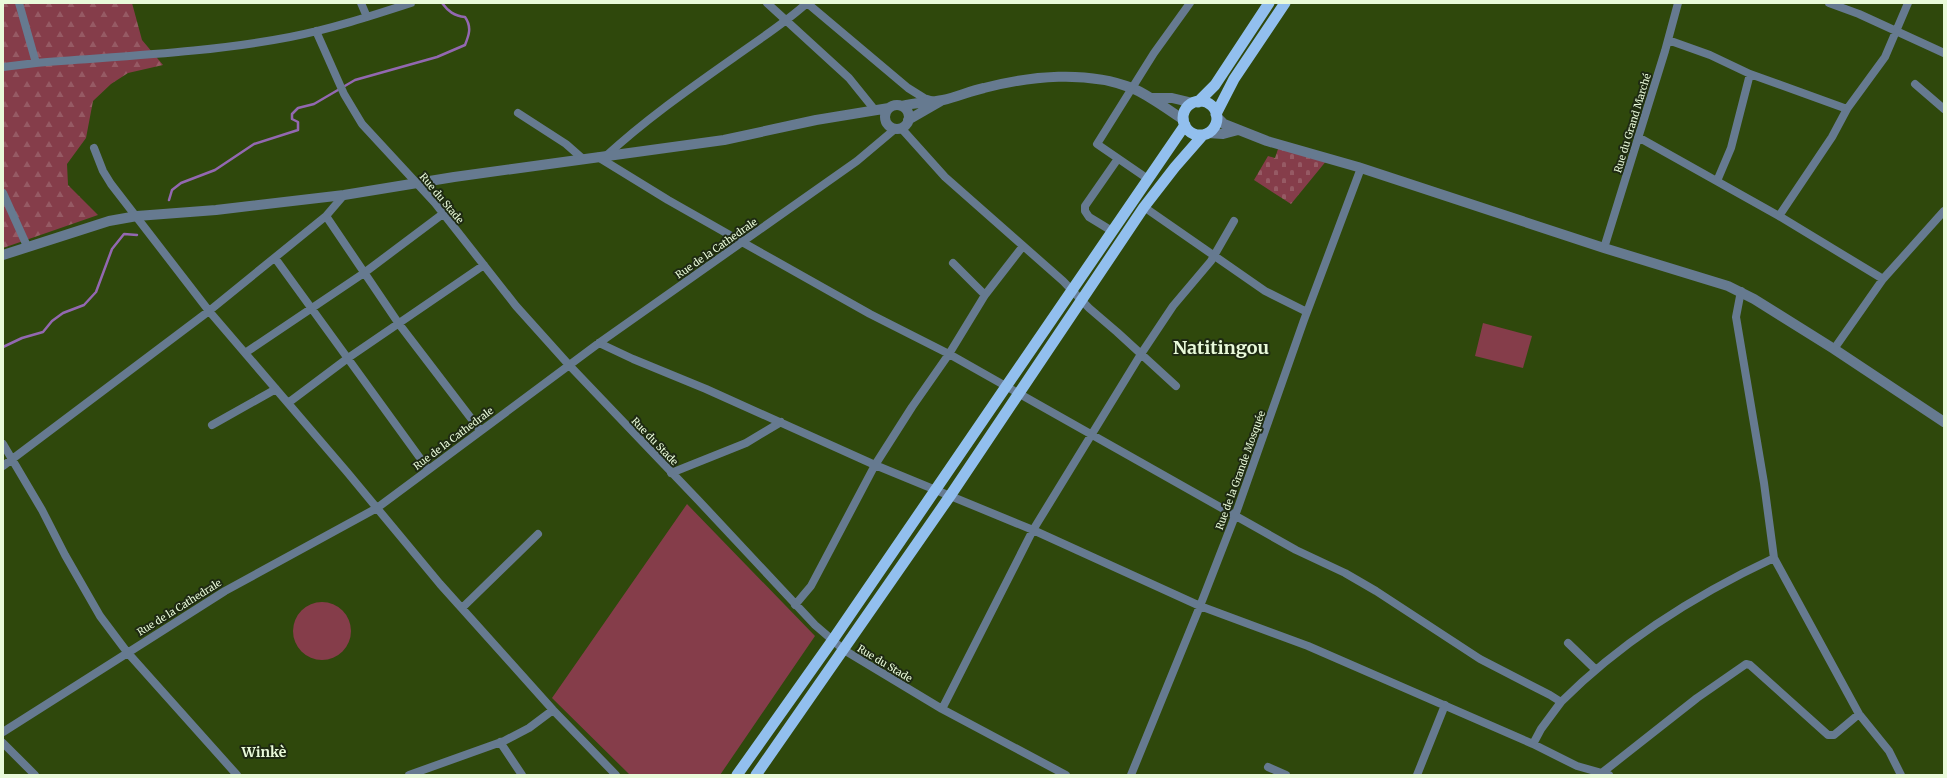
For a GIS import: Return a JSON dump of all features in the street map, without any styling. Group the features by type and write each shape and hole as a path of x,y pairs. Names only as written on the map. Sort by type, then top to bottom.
{"highway":[{"path":"737,775 832,640 1148,179 1184,122 1185,112 1214,85 1277,5"},
{"path":"756,775 950,496 1144,207 1175,166 1215,125 1216,115 1234,79 1277,5"},
{"path":"1196,102 1207,103 1212,106 1216,115"},
{"path":"1184,122 1194,134 1205,134"}],"street":[{"path":"18,3 36,63"},
{"path":"361,3 367,18"},
{"path":"3,67 214,49 292,37 367,18 411,3"},
{"path":"767,3 849,78 874,109"},
{"path":"602,157 717,69 787,21 807,3 908,88 924,98 938,100"},
{"path":"1148,179 1117,160 1097,144 1154,53 1190,3"},
{"name":"Rue du Grand Marché","path":"1604,248 1678,3"},
{"path":"1829,3 1859,14 1944,53"},
{"path":"1779,216 1832,137 1847,109 1885,58 1908,3"},
{"name":"Rue du Stade","path":"316,31 340,86 362,124 418,183 444,213 516,306 569,365 795,605 844,650 942,709 1066,775"},
{"path":"1668,40 1710,55 1750,74 1847,109"},
{"path":"1716,181 1731,148 1750,74"},
{"path":"3,255 27,246 109,221 136,216 216,210 344,196 418,183 724,140 874,109 938,100 1005,84 1061,78 1105,80 1132,89 1151,98 1184,122"},
{"path":"1915,84 1944,109"},
{"path":"1151,98 1172,98 1196,102"},
{"path":"898,128 938,100"},
{"path":"900,106 908,113 908,120"},
{"path":"889,108 885,117 890,126 898,128 945,177 1176,386"},
{"path":"518,113 566,144 583,159"},
{"path":"1216,115 1224,124 1268,141 1362,168 1604,248 1741,291 1834,348 1944,422"},
{"name":"Rue de la Cathedrale","path":"3,732 225,590 377,508 569,365 857,161 898,128"},
{"path":"1205,134 1224,134 1238,130"},
{"path":"1638,137 1779,216 1883,279"},
{"path":"94,148 103,171 209,311 462,608 553,710 616,775"},
{"path":"602,157 668,200 870,314 949,354 1004,387 1296,550 1351,576 1480,659 1561,702"},
{"path":"1112,231 1089,217 1084,211 1085,206 1117,160"},
{"name":"Rue de la Grande Mosquée","path":"1131,775 1235,516 1308,312 1362,168"},
{"path":"3,194 27,246"},
{"path":"3,466 209,311 326,216 344,196"},
{"path":"1144,207 1212,256 1265,291 1308,312"},
{"path":"1834,348 1883,279 1944,211"},
{"path":"245,353 310,307 364,272 444,213"},
{"path":"326,216 399,324 480,430"},
{"path":"942,709 1032,530 1141,354 1173,306 1201,274 1234,221"},
{"path":"795,605 811,586 875,465 912,406 949,354 985,295 1023,246"},
{"path":"275,258 428,469"},
{"path":"952,263 985,295"},
{"path":"288,403 348,358 484,265"},
{"path":"1741,291 1736,317 1764,484 1774,558 1859,714 1889,751 1901,775"},
{"path":"600,343 633,360 781,422 875,465 1032,530 1200,606 1308,646 1532,744 1577,766 1606,774 1697,698 1746,664 1750,665 1828,735 1834,735 1859,714"},
{"path":"212,425 276,389"},
{"path":"671,472 746,444 781,422"},
{"path":"3,444 42,510 86,594 127,652 237,775"},
{"path":"462,608 538,534"},
{"path":"1532,744 1561,702 1594,669 1668,615 1719,585 1774,558"},
{"path":"1568,644 1594,669"},
{"path":"1417,775 1444,705"},
{"path":"409,775 500,742 529,728 553,710"},
{"path":"500,742 522,775"},
{"path":"3,743 35,775"},
{"path":"1268,767 1286,775"}],"green space":[{"path":"3,3 132,3 142,40 163,65 128,73 111,84 93,101 86,138 67,164 68,185 98,215 3,248"},
{"path":"1279,146 1327,160 1291,204 1254,180 1268,156 1275,158"},
{"path":"1483,323 1532,336 1523,368 1475,356"},
{"path":"687,504 815,636 720,775 630,775 552,698"},
{"path":"322,602 333,604 346,615 349,620 351,631 349,642 338,655 333,658 322,660 311,658 298,647 295,642 293,631 295,620 306,607 311,604"}],"waterway":[{"path":"169,200 172,190 181,183 215,170 254,144 298,130 298,122 292,119 292,114 298,108 314,104 355,80 437,57 465,45 468,38 469,24 465,17 452,13 442,3"},
{"path":"3,347 22,338 43,332 52,321 63,313 84,305 96,292 112,249 124,234 137,235"}],"district":[{"name":"Natitingou","path":"1221,348"},
{"name":"Winkè","path":"264,752"}]}
